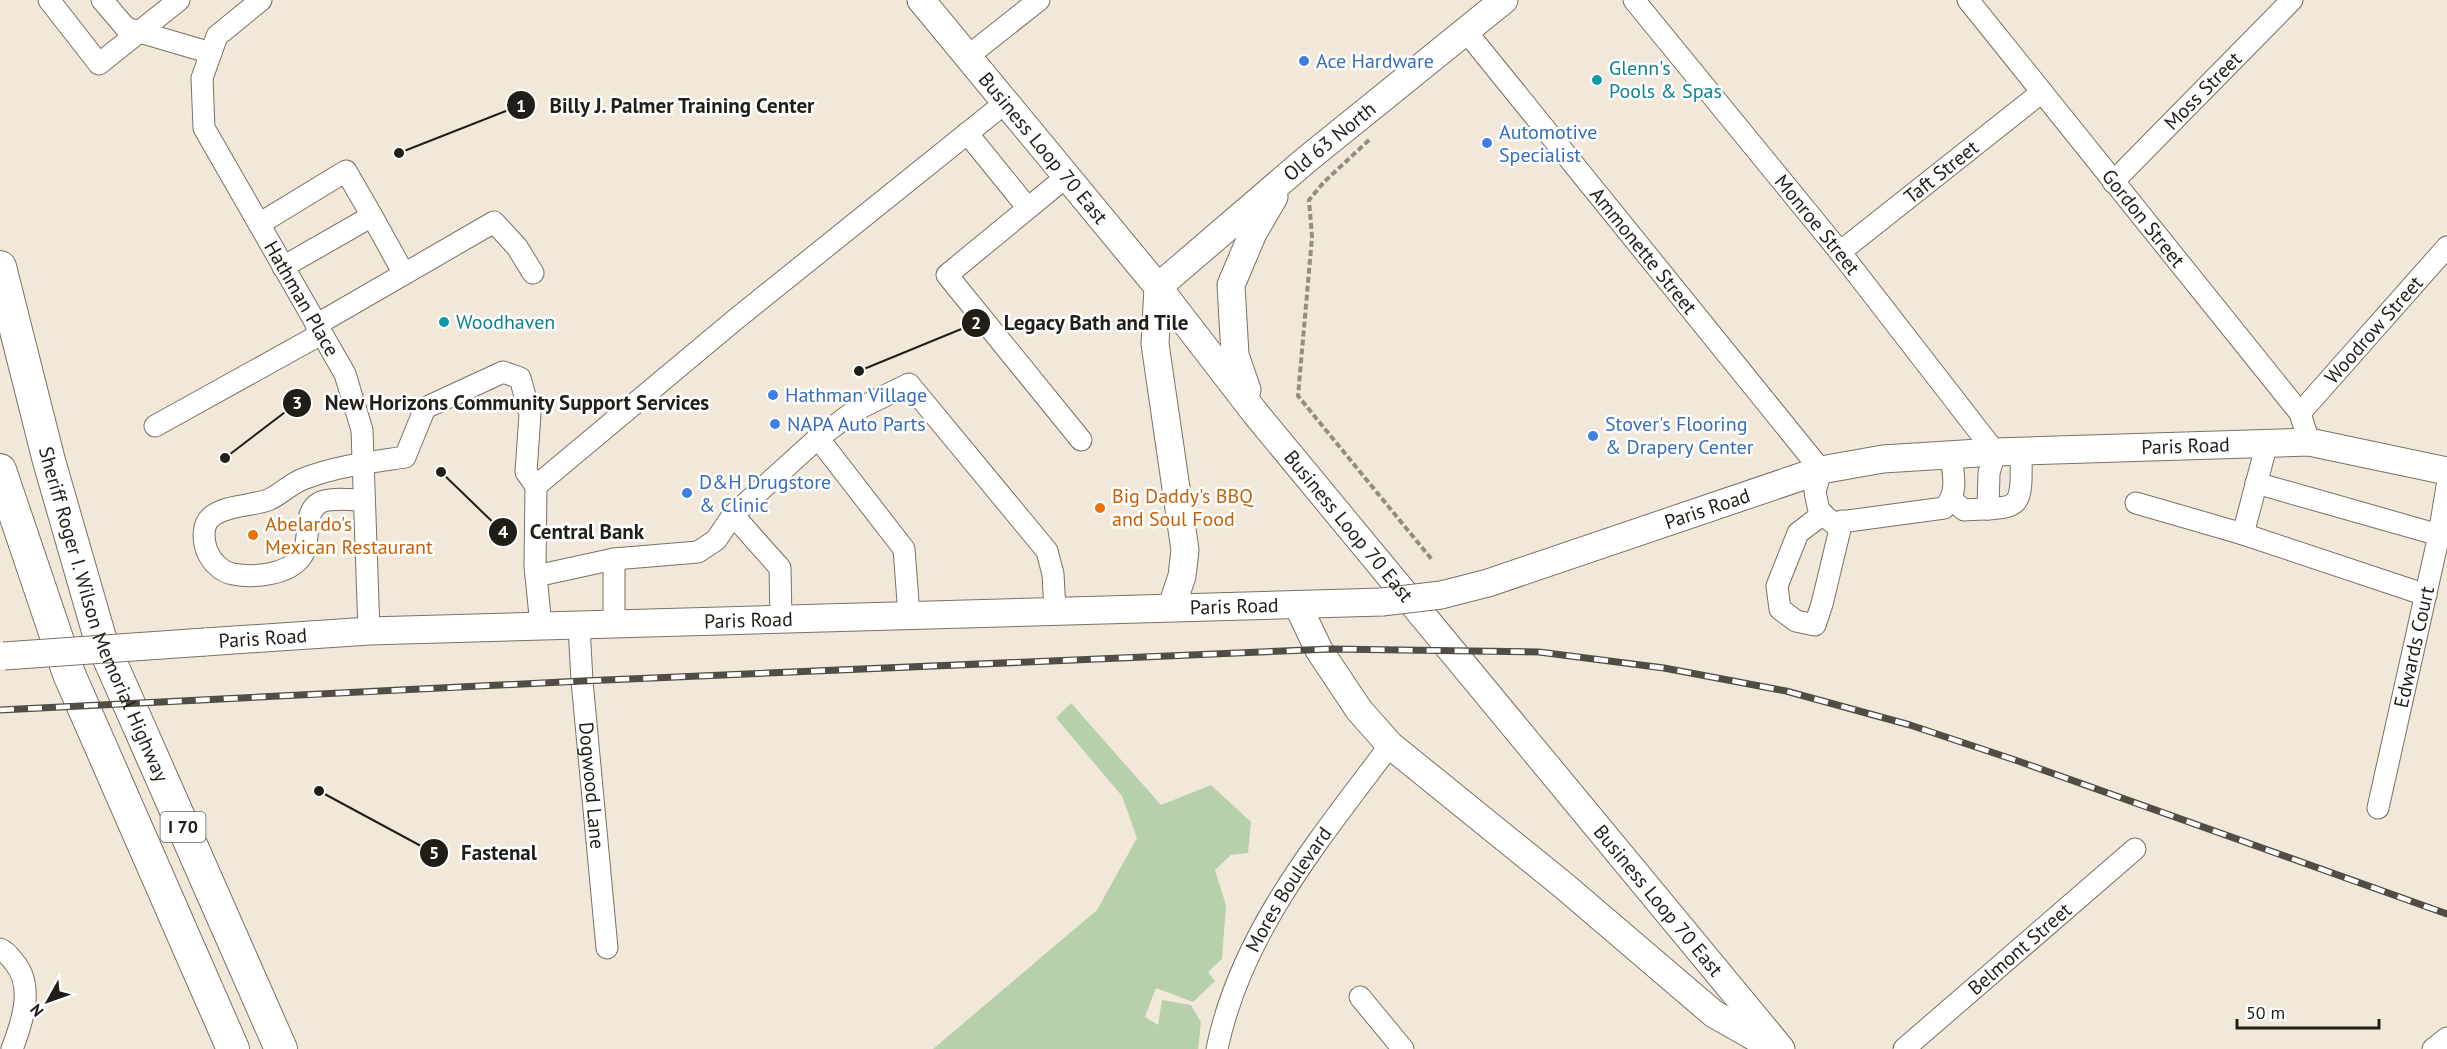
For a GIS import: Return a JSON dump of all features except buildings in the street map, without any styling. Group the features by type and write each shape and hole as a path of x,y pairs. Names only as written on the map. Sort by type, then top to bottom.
{"highway":[{"name":"Sheriff Roger I. Wilson Memorial Highway","path":"0,267 49,461 100,638 281,1049"},
{"name":"I 70","path":"0,470 69,675 233,1049"}],"main road":[{"name":"Business Loop 70 East","path":"921,0 1158,287 1256,414 1782,1049"},
{"name":"Old 63 North","path":"1158,287 1286,177 1503,0"},
{"path":"1256,414 1235,355 1232,285 1253,233 1286,177"},
{"path":"1158,287 1155,344 1185,550 1182,576 1172,606"},
{"name":"Paris Road","path":"2,656 369,631 1172,606 1298,606 1382,602 1441,595 1488,583 1821,471 1883,459 2008,452 2309,442 2447,471"},
{"path":"1298,606 1319,650 1330,667 1359,710 1390,745 1563,885 1714,1014 1776,1049"}],"street":[{"path":"49,0 99,64 179,0"},
{"path":"102,0 126,28 211,53"},
{"name":"Hathman Place","path":"261,0 217,36 202,78 204,128 345,375 362,430 369,631"},
{"path":"968,57 1039,0"},
{"name":"Monroe Street","path":"1634,0 1840,252 2008,452"},
{"name":"Gordon Street","path":"1968,0 2300,413 2309,442"},
{"name":"Moss Street","path":"2113,182 2292,0"},
{"name":"Ammonette Street","path":"1465,30 1821,471"},
{"name":"Taft Street","path":"1840,252 2042,92"},
{"path":"536,486 736,319 1005,103"},
{"path":"967,134 1027,207"},
{"path":"258,224 346,171 404,274"},
{"path":"1066,177 947,275 1081,440"},
{"path":"283,267 372,216"},
{"path":"155,426 319,329 404,274 494,222 517,247 533,273"},
{"name":"Woodrow Street","path":"2300,413 2447,247"},
{"path":"364,500 325,501 318,504 311,511 306,548 300,559 279,572 232,574 222,570 210,558 205,544 204,529 212,516 269,500 310,476 405,457 425,408 503,372 520,378 530,414 526,472 536,486 536,576 541,626"},
{"path":"536,576 614,559 698,552 716,540 733,515 818,438 856,410 909,384 1047,551 1053,574 1055,610"},
{"path":"818,438 904,549 909,615"},
{"path":"2243,534 2267,443"},
{"path":"1952,500 1964,510 1988,509 2010,508 2019,499 2022,481 2008,452 1989,473 1988,509"},
{"path":"1821,471 1815,492 1819,511 1832,518 1944,508 1952,500 1954,486 1951,455"},
{"path":"2256,483 2439,536"},
{"name":"Edwards Court","path":"2378,808 2439,536 2447,486"},
{"path":"2136,503 2243,534 2426,595"},
{"path":"733,515 780,568 781,619"},
{"path":"614,559 614,625"},
{"name":"Dogwood Lane","path":"579,626 607,948"},
{"name":"Mores Boulevard","path":"1217,1049 1224,1015 1243,967 1266,919 1317,843 1390,745"},
{"name":"Belmont Street","path":"1904,1049 2135,849"},
{"path":"0,949 5,951 19,968 26,994 21,1026 12,1049"},
{"path":"1360,997 1403,1049"},
{"path":"2433,1049 2447,1038"}],"path":[{"path":"1373,137 1324,182 1309,200 1312,237 1299,396 1433,561"}],"green space":[{"path":"1071,703 1161,805 1211,785 1251,822 1248,853 1231,855 1215,870 1226,905 1222,959 1208,972 1215,981 1193,1002 1156,988 1145,1017 1158,1025 1162,1000 1191,1005 1201,1022 1198,1049 933,1049 1097,910 1137,838 1122,796 1056,718"}],"railway":[{"path":"0,710 582,681 1331,649 1539,652 1664,668 1786,691 1910,725 2018,761 2447,914"}],"place":[{"name":"Ace Hardware","path":"1304,61"},
{"name":"Glenn's Pools & Spas","path":"1597,80"},
{"name":"Automotive Specialist","path":"1487,143"},
{"name":"Billy J. Palmer Training Center","path":"399,153"},
{"name":"Woodhaven","path":"444,322"},
{"name":"Legacy Bath and Tile","path":"859,371"},
{"name":"Hathman Village","path":"773,395"},
{"name":"NAPA Auto Parts","path":"775,424"},
{"name":"Stover's Flooring & Drapery Center","path":"1593,436"},
{"name":"New Horizons Community Support Services","path":"225,458"},
{"name":"Central Bank","path":"441,472"},
{"name":"D&H Drugstore & Clinic","path":"687,493"},
{"name":"Big Daddy's BBQ and Soul Food","path":"1100,508"},
{"name":"Abelardo's Mexican Restaurant","path":"253,535"},
{"name":"Fastenal","path":"319,791"}]}
